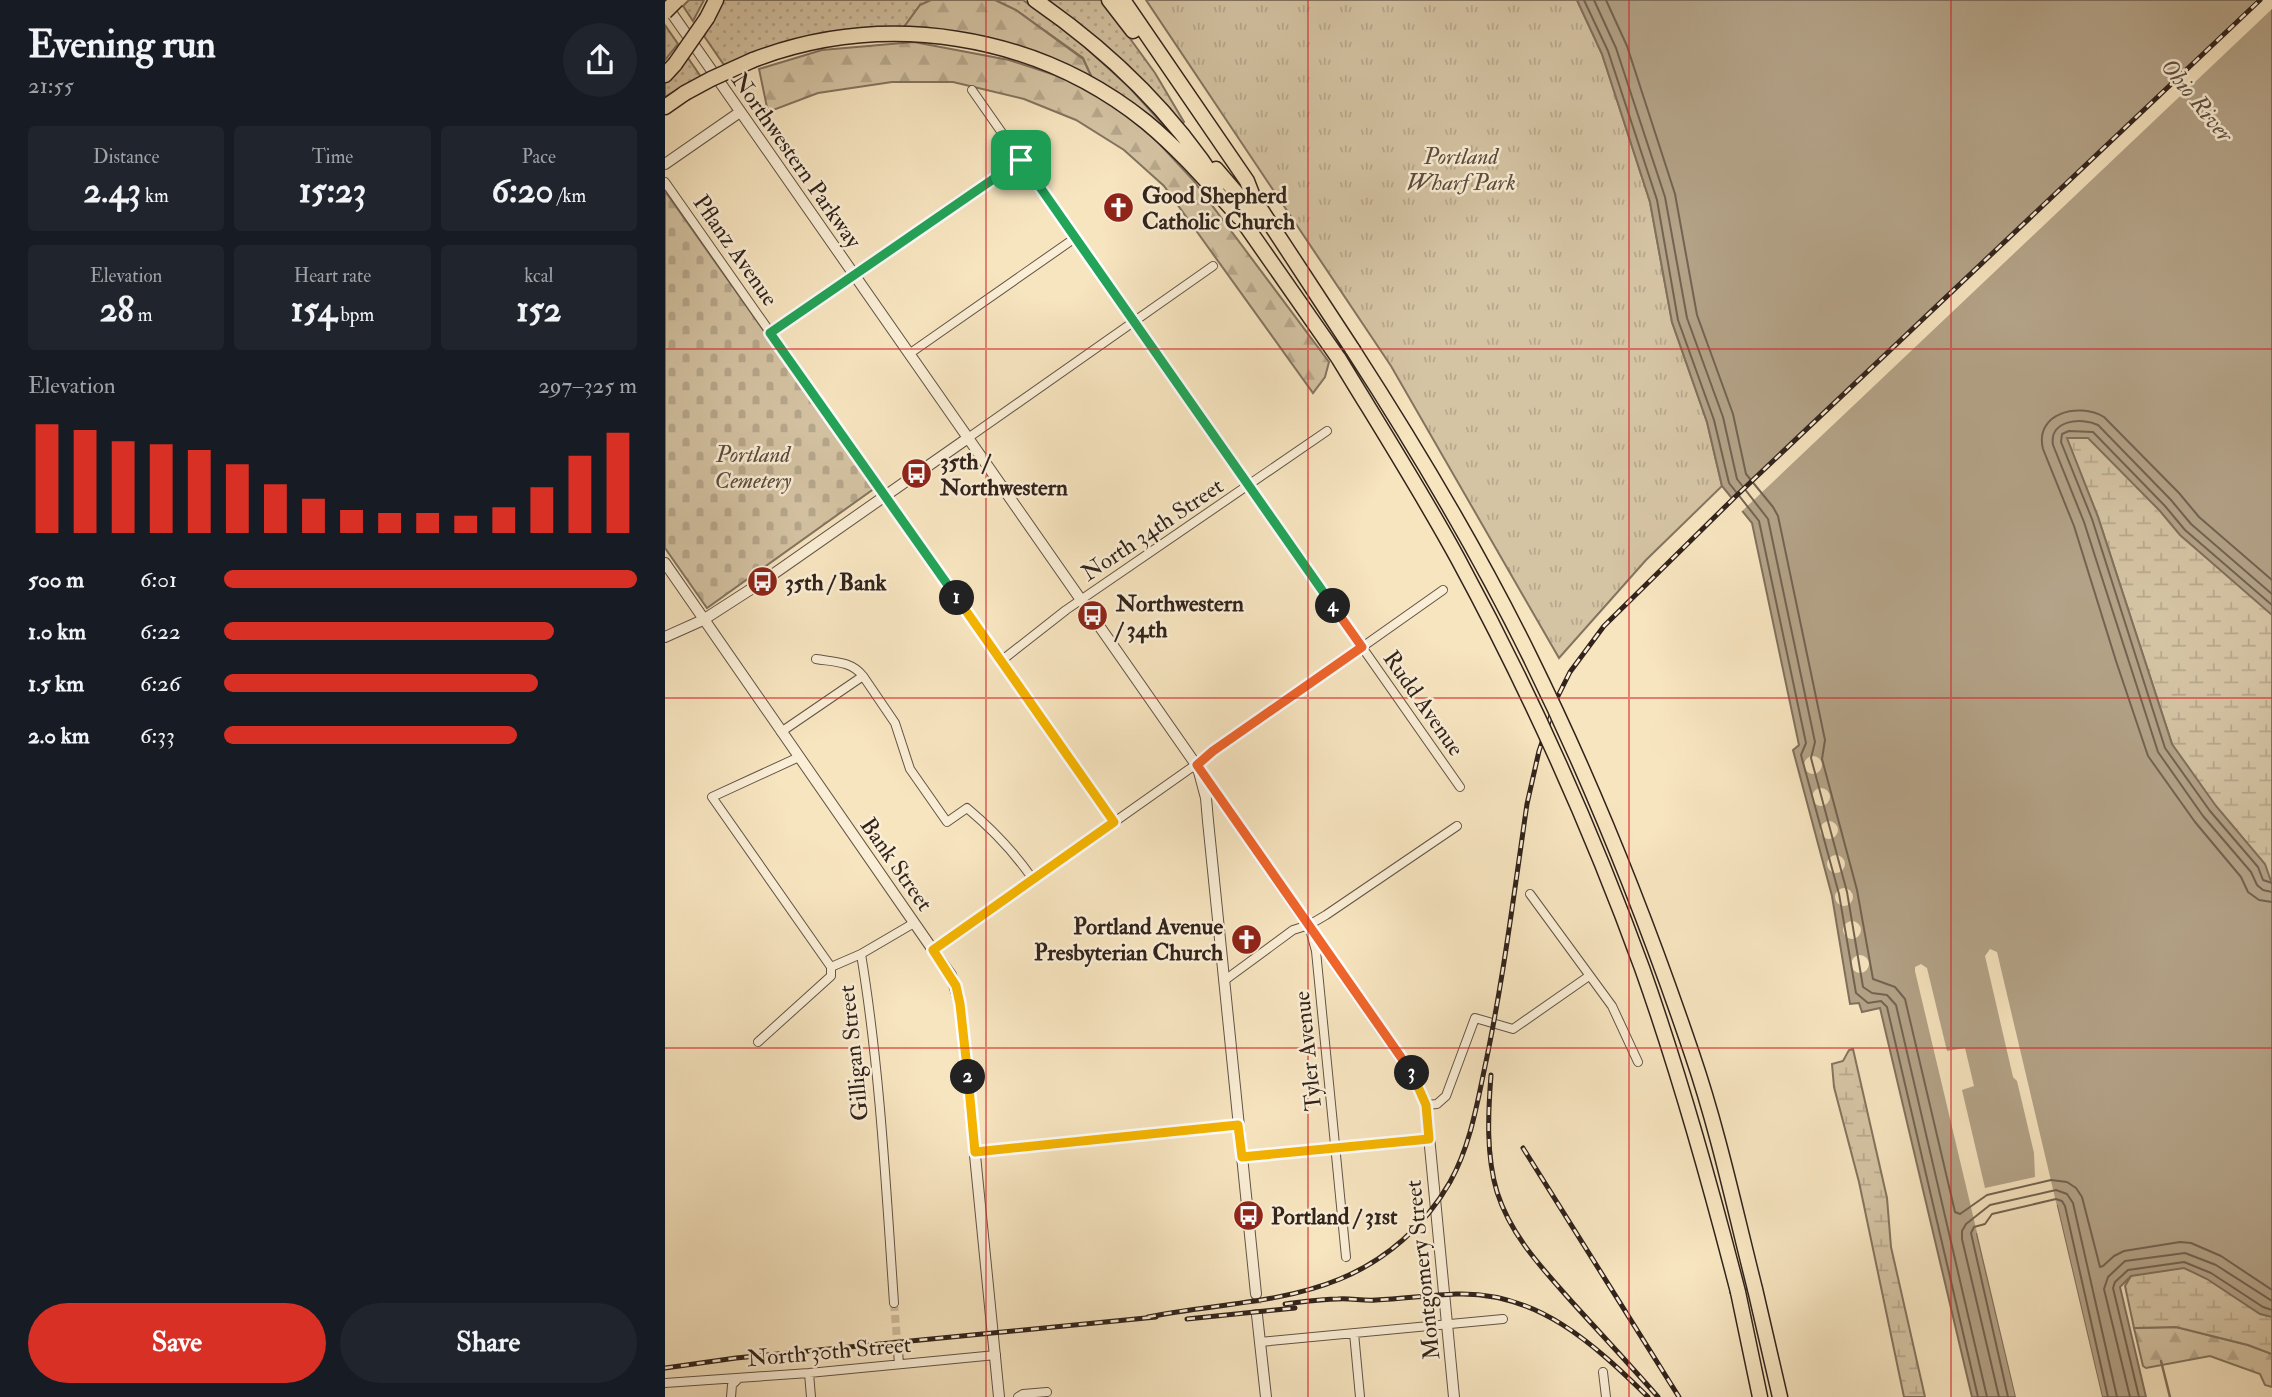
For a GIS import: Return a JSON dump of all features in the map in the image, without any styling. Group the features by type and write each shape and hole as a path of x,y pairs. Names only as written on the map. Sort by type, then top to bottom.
{"highway":[{"path":"665,12 677,0"},
{"path":"665,75 707,18 716,0"},
{"path":"1035,0 1096,47 1151,100 1206,165 1239,217 1339,359 1457,558 1524,690 1576,803 1629,935 1699,1146 1738,1292 1760,1397"},
{"path":"1042,0 1095,40 1142,84 1293,258"},
{"path":"1109,0 1239,186 1254,199"},
{"path":"1123,0 1247,181 1254,199 1406,432 1530,657 1609,832 1653,941 1692,1055 1755,1289 1780,1397"},
{"path":"665,107 723,73 753,60 812,42 880,34 942,36 1016,52 1083,80 1133,113 1168,142 1239,217"}],"street":[{"name":"Northwestern Parkway","path":"665,4 1405,1062 1426,1105 1429,1139"},
{"name":"Rudd Avenue","path":"972,90 1459,787"},
{"path":"665,164 740,112"},
{"path":"770,333 1021,160"},
{"name":"Pflanz Avenue","path":"665,182 1114,822"},
{"path":"909,354 1075,238"},
{"path":"665,637 703,620 762,582 1213,267"},
{"name":"North 34th Street","path":"1001,661 1082,600 1327,430"},
{"name":"Bank Street","path":"665,563 951,975 960,1004 999,1397"},
{"path":"933,950 1443,590"},
{"path":"816,659 846,663 855,667 894,723 910,769 947,822 967,808 1019,859 1032,878"},
{"path":"781,732 863,676"},
{"name":"Gilligan Street","path":"799,757 712,797 831,967 861,954 869,1002 894,1303"},
{"path":"1197,765 1206,798 1256,1294"},
{"path":"1224,980 1293,930 1309,925 1457,826"},
{"path":"1530,894 1612,1006 1638,1062"},
{"path":"861,954 914,923"},
{"name":"Tyler Avenue","path":"1309,925 1316,951 1346,1257"},
{"path":"758,1042 831,976 831,967"},
{"path":"1426,1105 1437,1104 1446,1096 1475,1018 1513,1029 1589,976"},
{"path":"975,1152 1238,1125"},
{"path":"1242,1157 1429,1139"},
{"name":"Montgomery Street","path":"1429,1139 1454,1397"},
{"path":"1257,1315 1266,1397"},
{"path":"1260,1342 1503,1320"},
{"path":"1354,1333 1360,1397"},
{"path":"898,1351 899,1364"},
{"name":"North 30th Street","path":"665,1383 739,1379 747,1376 809,1373 996,1355"},
{"path":"1603,1372 1606,1397"},
{"path":"809,1373 811,1397"},
{"path":"731,1397 732,1385 739,1379"},
{"path":"1019,1397 1023,1394 1047,1392"}],"green space":[{"path":"689,0 704,0 693,21 683,6"},
{"path":"722,0 931,0 920,5 904,27 834,32 789,42 724,65 704,36"},
{"path":"931,0 995,0 1016,10 1083,59 1092,78 1047,57 1001,42 953,32 904,27 920,5"},
{"path":"995,0 1023,0 1074,37 1128,86 1177,140 1124,98 1092,78 1083,58 1016,10"},
{"path":"1046,0 1102,0 1155,73 1184,122 1181,124"},
{"name":"Portland Wharf Park","path":"1146,0 1577,0 1602,54 1650,202 1672,322 1707,422 1722,486 1646,560 1559,658 1391,366"},
{"path":"665,25 678,44 665,60"},
{"path":"914,42 1009,60 1076,82 1141,124 1193,180 1329,362 1325,377 1313,393 1164,186 1124,150 1076,120 1024,99 953,82 892,82 818,93 768,112 759,69 822,50"},
{"path":"688,58 701,77 665,97 665,81"},
{"name":"Portland Cemetery","path":"665,191 875,488 707,608 665,548"},
{"path":"2055,410 2272,566 2272,994 2172,744 2098,517"},
{"path":"1853,1049 1887,1198 1891,1247 1925,1397 1904,1397 1859,1182 1834,1087 1832,1064 1843,1061 1849,1050"},
{"path":"2208,1239 2272,1308 2272,1354 2248,1345 2176,1327 2134,1328 2125,1286 2131,1276"},
{"path":"2176,1327 2248,1345 2272,1354 2272,1387 2265,1385 2260,1374 2210,1356 2146,1368 2143,1366 2134,1328"}],"water":[{"name":"Ohio River","path":"1577,0 2272,0 2272,615 2180,535 2088,438 2067,438 2098,517 2172,744 2216,806 2265,864 2272,884 2272,1317 2260,1314 2207,1279 2184,1268 2131,1276 2120,1287 2146,1397 2102,1397 2057,1206 1993,1221 1977,1234 2016,1397 1972,1397 1880,1008 1862,1012 1859,1003 1850,1004 1832,896 1793,750 1799,745 1752,523 1722,486 1707,422 1672,322 1650,202 1602,54"}],"pier":[{"path":"2256,0 2272,0 2272,9 1739,514 1729,501"},
{"path":"1809,756 1817,756 1822,765 1820,772 1809,774 1804,769 1804,761"},
{"path":"1817,788 1825,788 1830,797 1828,804 1817,806 1812,801 1812,793"},
{"path":"1825,821 1833,821 1838,830 1836,837 1825,839 1820,834 1820,826"},
{"path":"1832,855 1840,855 1845,864 1843,871 1832,873 1827,868 1827,860"},
{"path":"1840,888 1848,888 1853,897 1851,904 1840,906 1835,901 1835,893"},
{"path":"1848,921 1856,921 1861,930 1859,937 1848,939 1843,934 1843,926"},
{"path":"1990,949 1997,952 2102,1397 2098,1397 2055,1210 1997,1223 1997,1232 1981,1236 2019,1397 2016,1397 1915,971 1915,967 1921,964 1927,968 1947,1051 1965,1048 1974,1086 1962,1090 1985,1188 2035,1177 2034,1153 1985,956"},
{"path":"1856,955 1864,955 1869,964 1867,971 1856,973 1851,968 1851,960"}],"waterway":[{"path":"2161,1361 2170,1397"}],"tunnel":[{"path":"1256,1294 1257,1315"},
{"path":"894,1303 898,1351"}],"railway":[{"path":"1148,1317 1269,1299 1340,1279 1388,1252 1429,1213 1457,1169 1471,1128 1497,1005 1527,804 1539,751 1557,698 1570,672 1604,626 1735,497 2260,0"},
{"path":"1491,1075 1489,1149 1493,1178 1510,1223 1550,1277 1658,1397"},
{"path":"1523,1148 1679,1397"},
{"path":"1285,1304 1456,1294 1485,1295 1513,1301 1538,1311 1585,1340 1648,1397"},
{"path":"1187,1319 1295,1308"},
{"path":"665,1368 736,1358 1156,1317"}],"place":[{"name":"Good Shepherd Catholic Church","path":"1119,208"},
{"name":"35th / Northwestern","path":"917,474"},
{"name":"35th / Bank","path":"762,582"},
{"name":"Northwestern / 34th","path":"1093,616"},
{"name":"Portland Avenue Presbyterian Church","path":"1246,939"},
{"name":"Portland / 31st","path":"1248,1216"}],"route":[{"path":"1021,160 1362,647 1197,765 1405,1062 1426,1105 1429,1139 1242,1157 1238,1125 975,1152 960,1004 951,975 933,950 1114,822 770,333 1021,160"}]}
